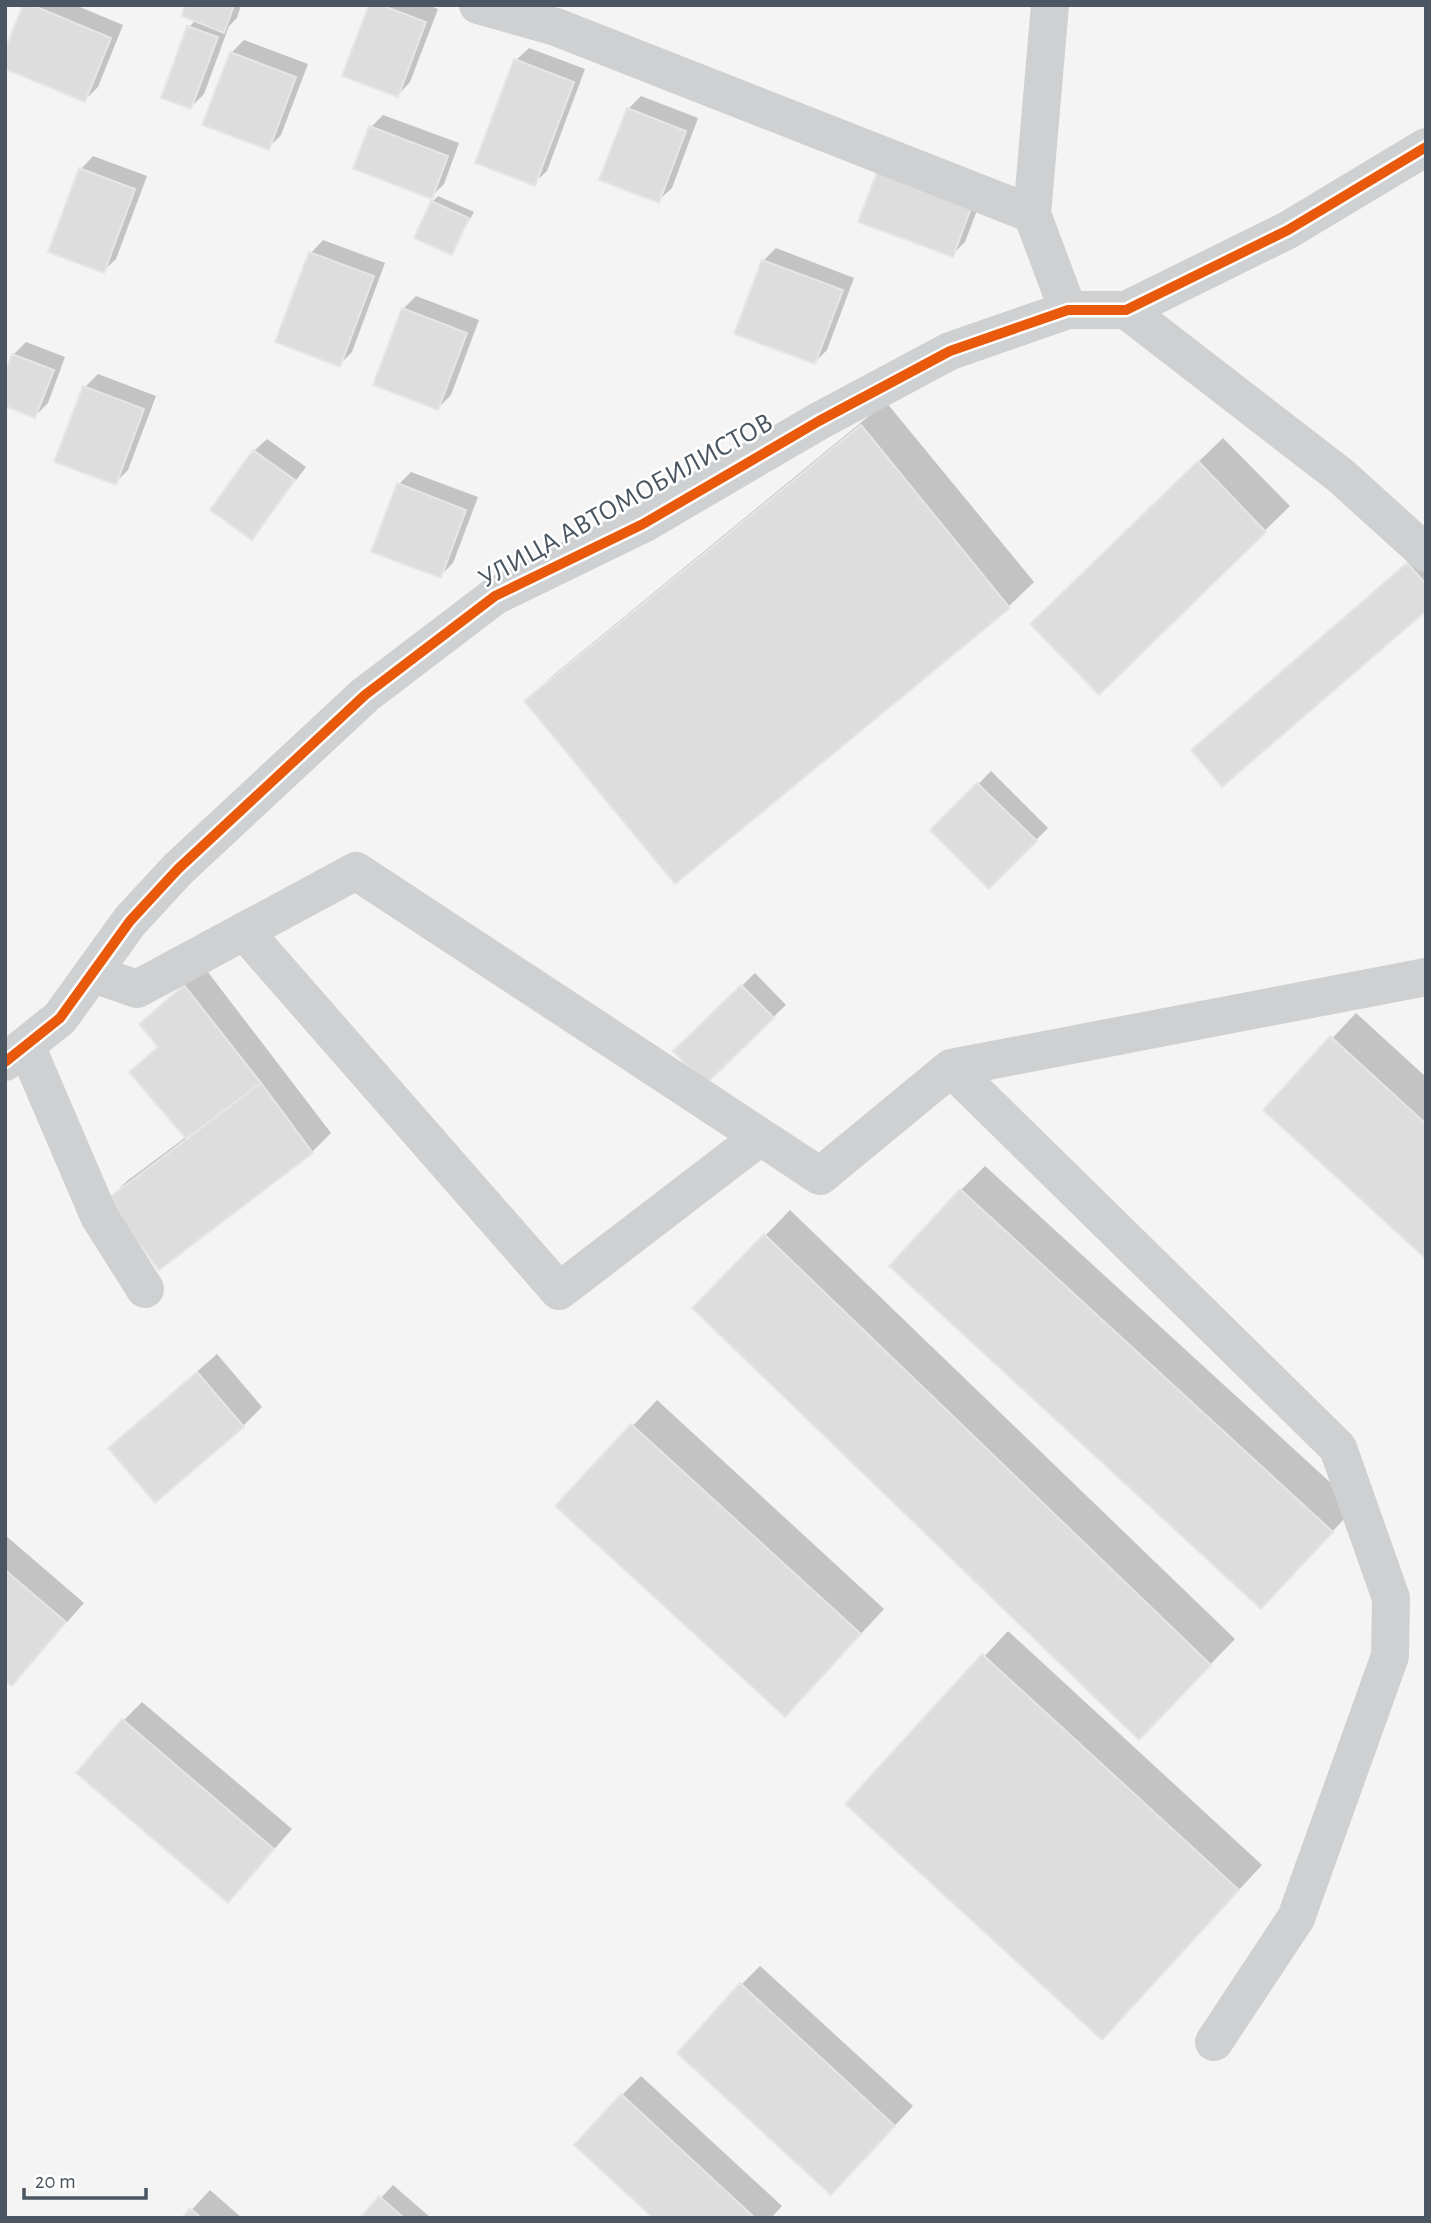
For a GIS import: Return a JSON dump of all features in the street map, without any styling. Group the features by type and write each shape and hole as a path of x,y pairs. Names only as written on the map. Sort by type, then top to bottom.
{"street":[{"path":"478,5 556,27 1032,214"},
{"path":"1050,5 1032,214 1068,310"},
{"name":"УЛИЦА АВТОМОБИЛИСТОВ","path":"16,1055 60,1018 130,922 187,859 365,695 495,596 643,524 819,421 950,351 1068,310 1126,310 1288,230 1426,147"},
{"path":"1126,310 1340,476 1426,553"},
{"path":"94,974 137,989 356,871 820,1176 951,1068 1426,977"},
{"path":"244,931 559,1291 760,1137"},
{"path":"16,1055 99,1216 145,1289"},
{"path":"951,1068 1338,1448 1391,1598 1390,1656 1296,1918 1214,2042"}],"building":[{"path":"23,5 32,5 111,38 85,102 5,69 5,50"},
{"path":"185,5 234,5 224,33 182,16"},
{"path":"369,5 381,5 426,22 398,97 342,76"},
{"path":"187,26 218,37 191,109 161,98"},
{"path":"230,52 296,77 269,150 202,125"},
{"path":"514,59 574,82 535,186 475,163"},
{"path":"627,108 686,131 659,203 599,180"},
{"path":"369,126 448,156 432,199 353,169"},
{"path":"79,168 135,189 104,273 48,252"},
{"path":"878,170 972,205 953,257 858,222"},
{"path":"431,201 469,218 452,255 414,238"},
{"path":"309,252 374,276 340,367 275,342"},
{"path":"762,260 843,290 815,364 734,334"},
{"path":"402,308 467,333 438,410 373,385"},
{"path":"12,354 54,370 35,418 5,406 5,372"},
{"path":"83,386 144,409 116,485 54,462"},
{"path":"861,425 1010,608 675,884 524,701"},
{"path":"253,450 295,480 252,540 210,510"},
{"path":"1198,461 1266,532 1099,695 1030,624"},
{"path":"397,483 466,510 441,578 371,552"},
{"path":"1407,563 1426,584 1426,611 1222,787 1191,750"},
{"path":"977,783 1037,841 989,889 930,830"},
{"path":"184,985 261,1083 186,1139 129,1072 158,1047 139,1024"},
{"path":"741,985 774,1018 705,1085 673,1051"},
{"path":"1330,1036 1426,1124 1426,1259 1263,1110"},
{"path":"261,1083 313,1153 159,1270 106,1200"},
{"path":"960,1189 1333,1532 1261,1609 889,1266"},
{"path":"764,1234 1211,1665 1139,1740 692,1308"},
{"path":"197,1372 244,1427 155,1503 108,1448"},
{"path":"631,1424 861,1634 785,1717 555,1506"},
{"path":"5,1570 66,1622 12,1686 5,1681"},
{"path":"982,1654 1239,1890 1102,2040 845,1804"},
{"path":"122,1719 274,1849 228,1903 76,1773"},
{"path":"740,1983 895,2126 831,2195 677,2053"},
{"path":"621,2094 755,2218 653,2218 574,2145"},
{"path":"379,2196 404,2218 360,2218"},
{"path":"190,2208 201,2218 182,2218"}],"cycle path":[{"path":"5,1062 60,1018 130,921 178,869 365,695 495,596 643,524 819,421 950,351 1068,310 1126,310 1288,230 1426,147"}]}
